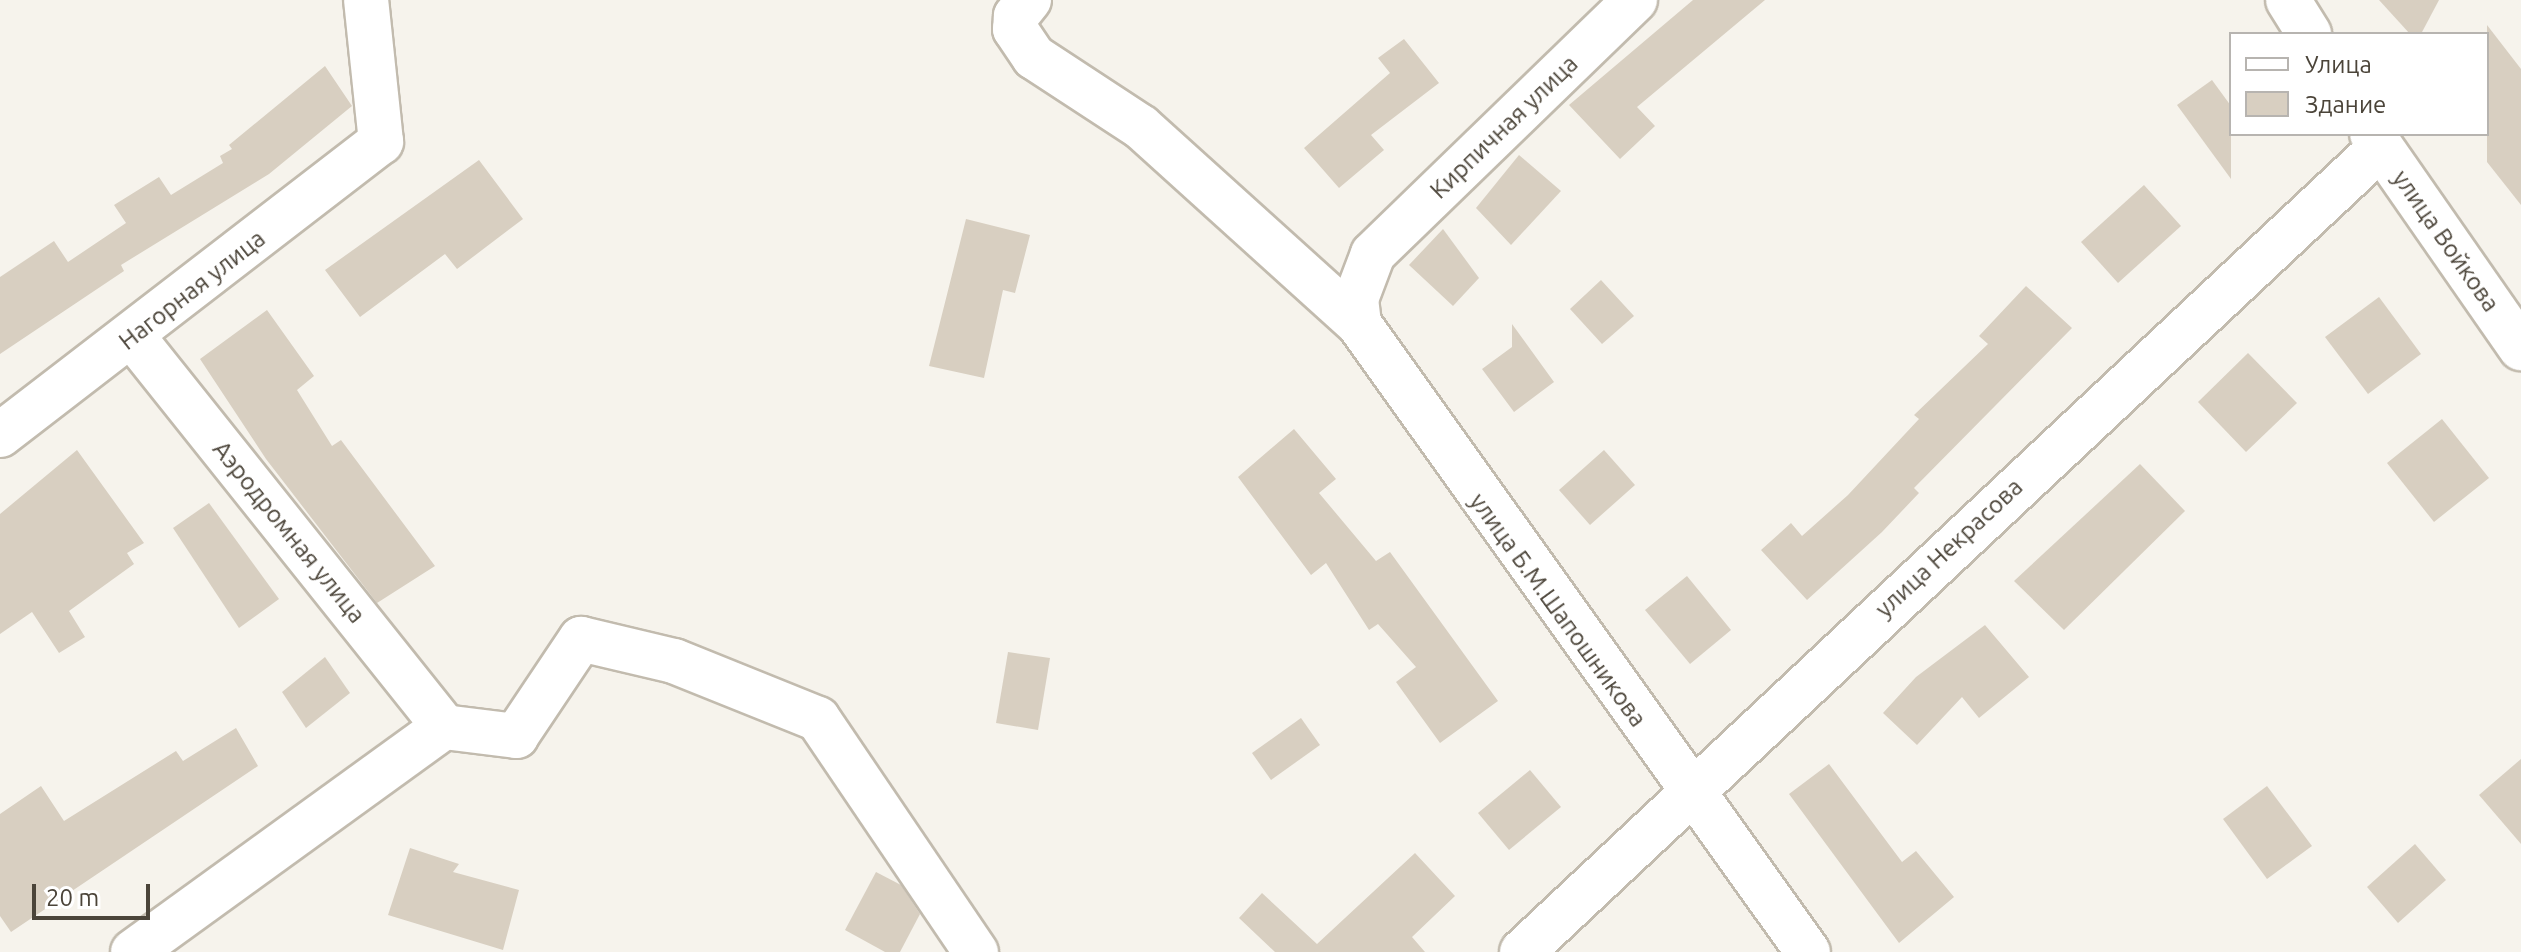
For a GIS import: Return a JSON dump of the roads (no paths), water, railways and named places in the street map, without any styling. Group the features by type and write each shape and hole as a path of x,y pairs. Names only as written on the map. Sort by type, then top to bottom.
{"street":[{"name":"Нагорная улица","path":"0,435 133,337 381,142 366,0"},
{"name":"улица Б.М.Шапошникова","path":"1029,0 1016,16 1015,29 1034,57 1141,127 1359,324 1688,791 1808,952"},
{"name":"Кирпичная улица","path":"1359,324 1358,287 1373,254 1635,0"},
{"path":"2288,0 2308,32"},
{"name":"улица Войкова","path":"2376,141 2521,348"},
{"name":"улица Некрасова","path":"1522,952 1688,791 2376,141"},
{"name":"Аэродромная улица","path":"133,337 444,727"},
{"path":"133,952 444,727 516,736 581,639 674,661 818,719 976,952"}]}
